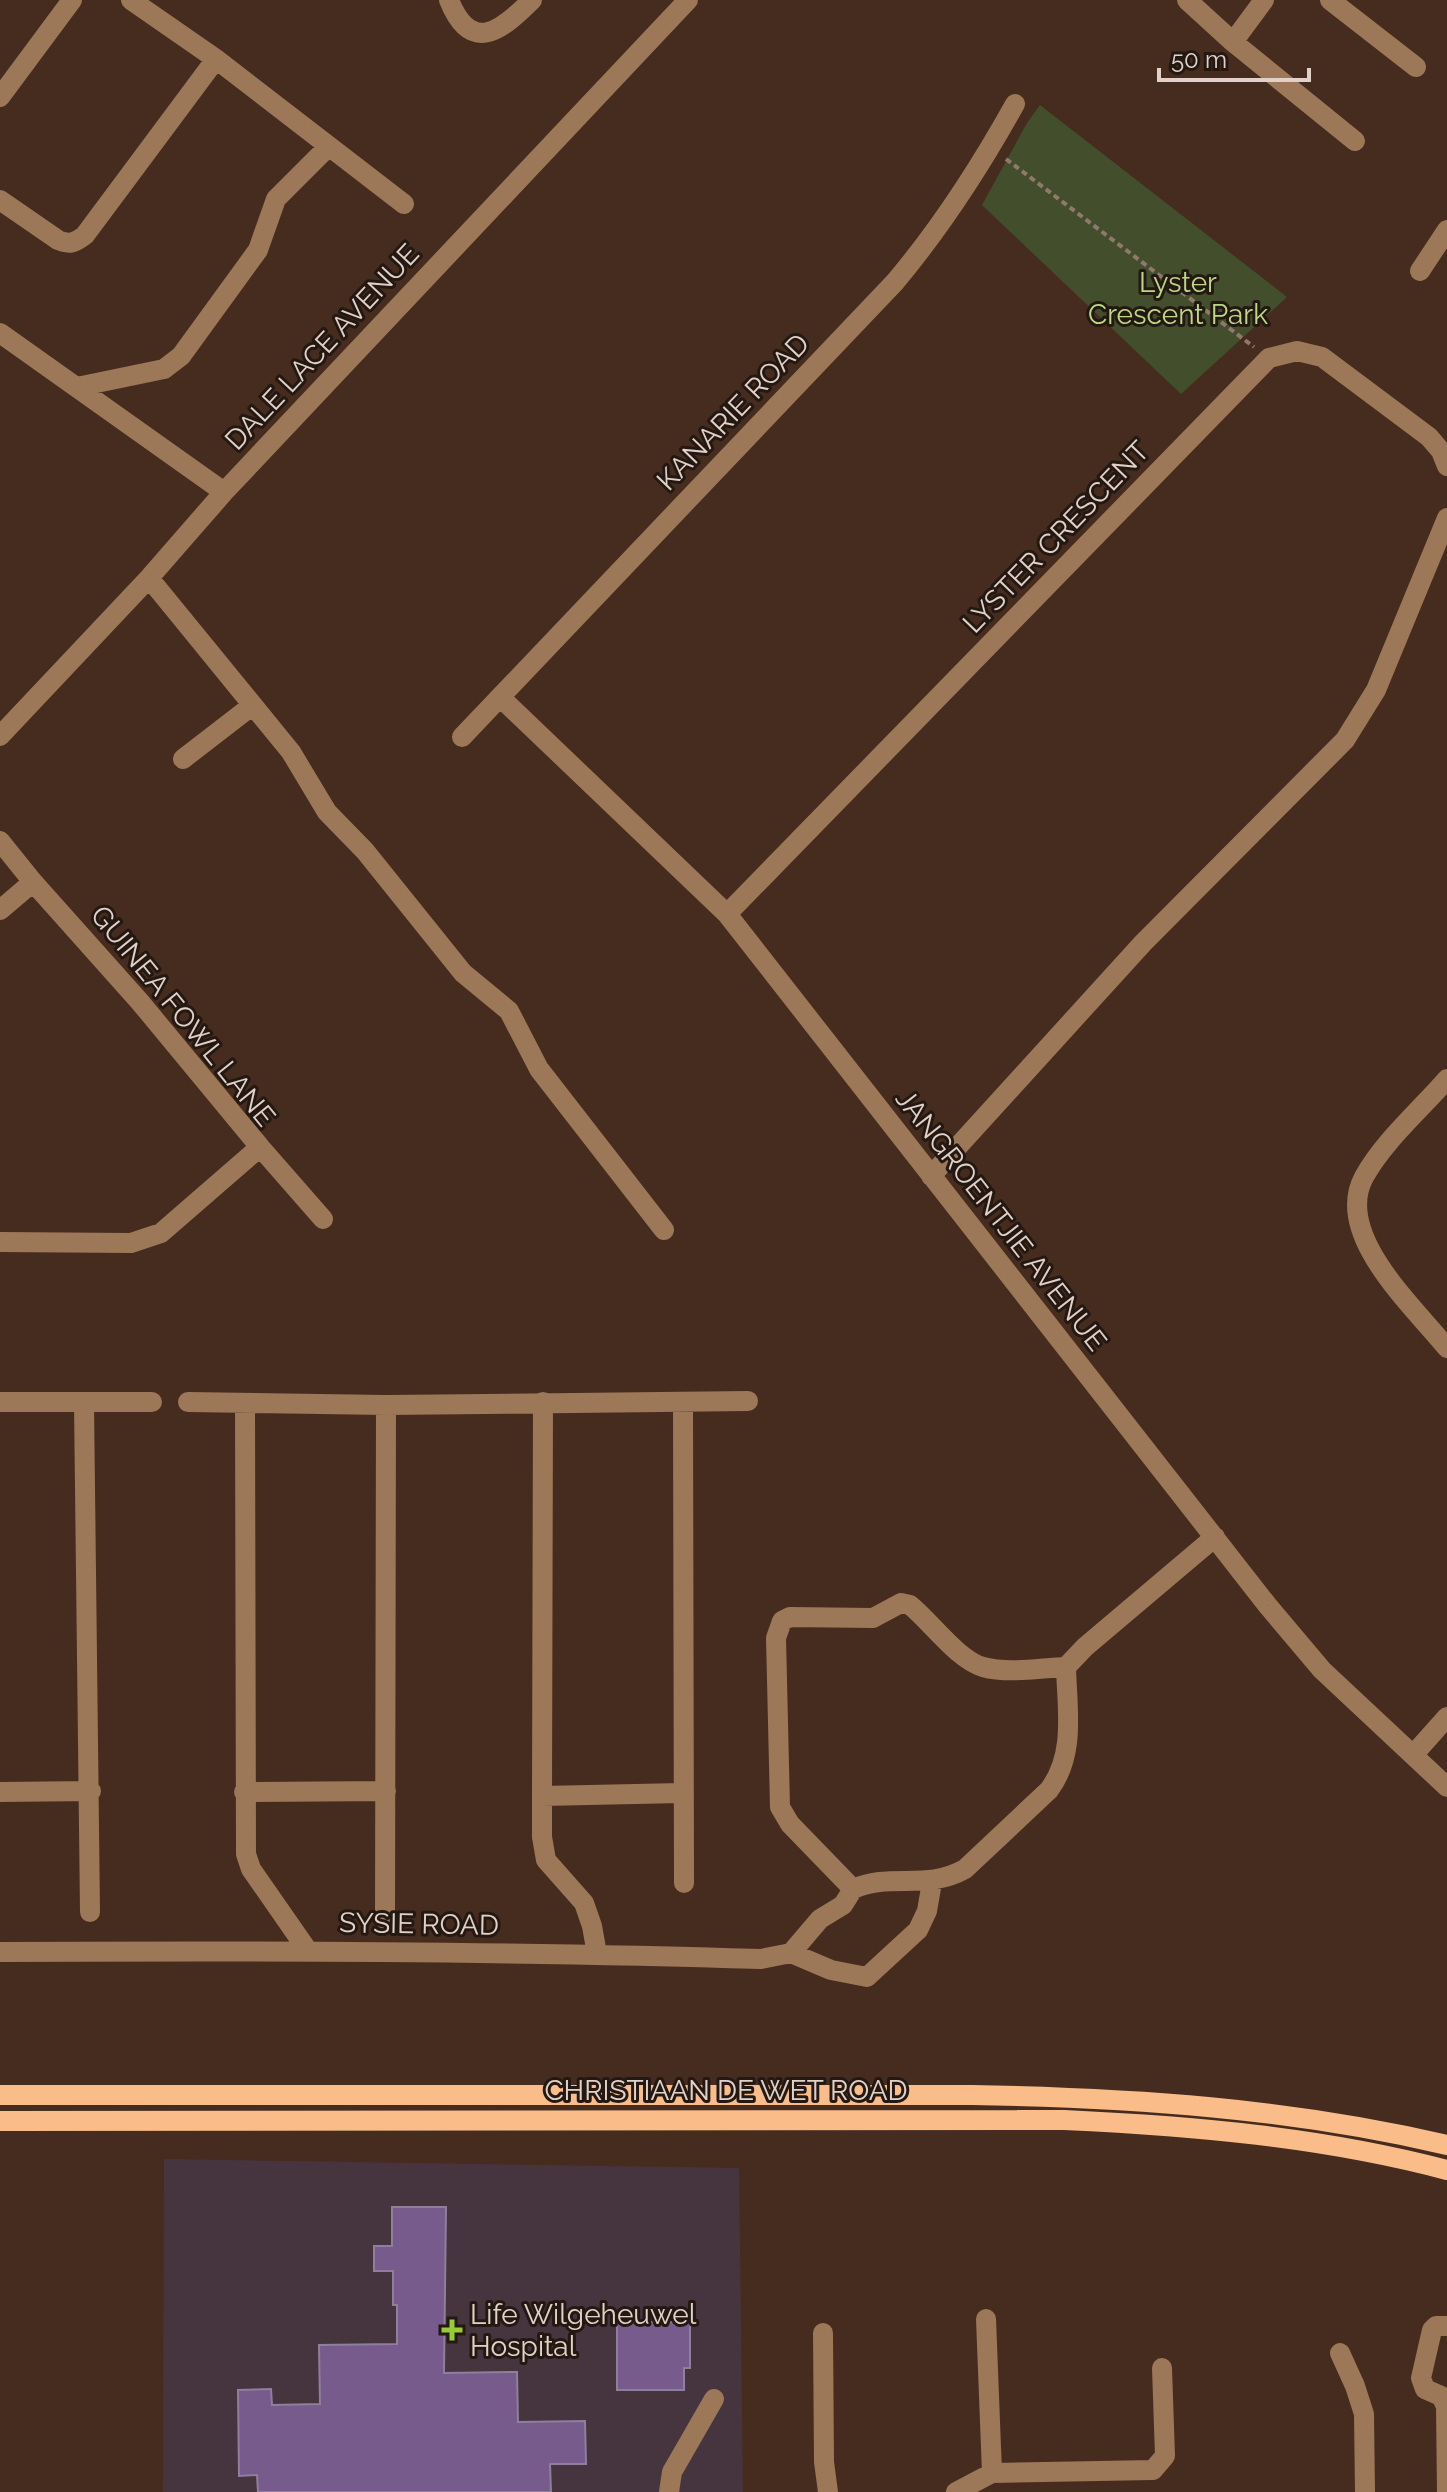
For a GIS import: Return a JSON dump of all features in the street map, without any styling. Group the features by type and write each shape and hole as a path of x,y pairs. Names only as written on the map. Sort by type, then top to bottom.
{"main road":[{"name":"CHRISTIAAN DE WET ROAD","path":"0,2095 1102,2097 1304,2116 1447,2145"},
{"name":"CHRISTIAAN DE WET ROAD","path":"0,2121 1064,2120 1206,2128 1305,2140 1447,2170"}],"street":[{"path":"0,97 72,0"},
{"path":"131,0 216,59 404,204"},
{"path":"449,0 455,15 465,27 478,34 506,25 532,0"},
{"name":"DALE LACE AVENUE","path":"0,736 149,578 224,492 688,0"},
{"path":"1187,0 1233,42 1355,141"},
{"path":"1233,42 1264,0"},
{"path":"1330,0 1416,67"},
{"path":"0,200 58,240 67,244 77,242 216,59"},
{"name":"KANARIE ROAD","path":"462,737 895,282 934,235 991,148 1015,104"},
{"path":"77,387 164,369 181,356 258,250 276,199 329,146"},
{"path":"1420,271 1447,230"},
{"path":"0,333 224,492"},
{"path":"1269,358 1297,351 1322,357 1429,437 1441,451 1447,466"},
{"name":"LYSTER CRESCENT","path":"727,914 1269,358"},
{"path":"931,1176 1143,943 1345,740 1376,690 1447,518"},
{"path":"149,578 291,752 327,812 365,851 463,973 509,1011 539,1069 664,1230"},
{"name":"JANGROENTJIE AVENUE","path":"500,697 727,914 1268,1606 1322,1670 1447,1787"},
{"path":"183,759 253,705"},
{"name":"GUINEA FOWL LANE","path":"0,841 140,1002 260,1147 161,1233 151,1238 131,1243 0,1242"},
{"path":"0,910 33,882"},
{"path":"1447,1079 1372,1163 1362,1181 1356,1203 1361,1234 1371,1255 1447,1348"},
{"path":"260,1147 323,1219"},
{"path":"188,1402 386,1405 748,1401"},
{"path":"0,1402 152,1402"},
{"path":"543,1402 542,1837 546,1860 584,1903 597,1954"},
{"path":"683,1402 684,1883"},
{"path":"84,1403 91,1791 90,1912"},
{"path":"245,1404 244,1838 251,1869 308,1951"},
{"path":"385,1919 386,1405"},
{"path":"853,1889 790,1824 780,1807 776,1638 782,1621 790,1617 873,1618 901,1603 910,1605 960,1652 981,1667 1008,1671 1066,1667 1085,1647 1215,1537"},
{"path":"932,1882 927,1911 918,1930 867,1977 831,1970 791,1953 820,1919 843,1905 853,1889 879,1881 932,1882 965,1869 1049,1790 1060,1775 1066,1754 1066,1667"},
{"path":"1414,1754 1447,1717"},
{"path":"0,1792 91,1791"},
{"path":"244,1792 386,1791"},
{"path":"542,1796 682,1793"},
{"name":"SYSIE ROAD","path":"0,1952 308,1951 761,1959 791,1953"},
{"path":"986,2319 992,2473"},
{"path":"1447,2326 1432,2330 1421,2378 1425,2389 1441,2396 1446,2406 1447,2492"},
{"path":"823,2333 824,2462 828,2492"},
{"path":"1340,2353 1364,2414 1365,2492"},
{"path":"956,2492 992,2473 1153,2470 1165,2456 1162,2368"},
{"path":"669,2492 672,2472 714,2399"}],"path":[{"path":"991,148 1269,358"}],"shaded area":[{"name":"Life Wilgeheuwel Hospital","path":"164,2159 739,2168 743,2492 163,2492"}],"green space":[{"name":"Lyster Crescent Park","path":"1040,105 1287,297 1181,394 982,205"}],"building":[{"path":"392,2207 446,2207 444,2373 517,2372 518,2422 585,2421 586,2464 550,2464 551,2492 258,2492 257,2475 239,2476 238,2390 271,2389 272,2405 320,2404 319,2345 397,2344 393,2271 374,2271 374,2246 392,2246"},
{"path":"617,2322 690,2322 690,2368 684,2368 684,2390 617,2390"}],"place":[{"name":"Life Wilgeheuwel Hospital","path":"452,2330"}]}
